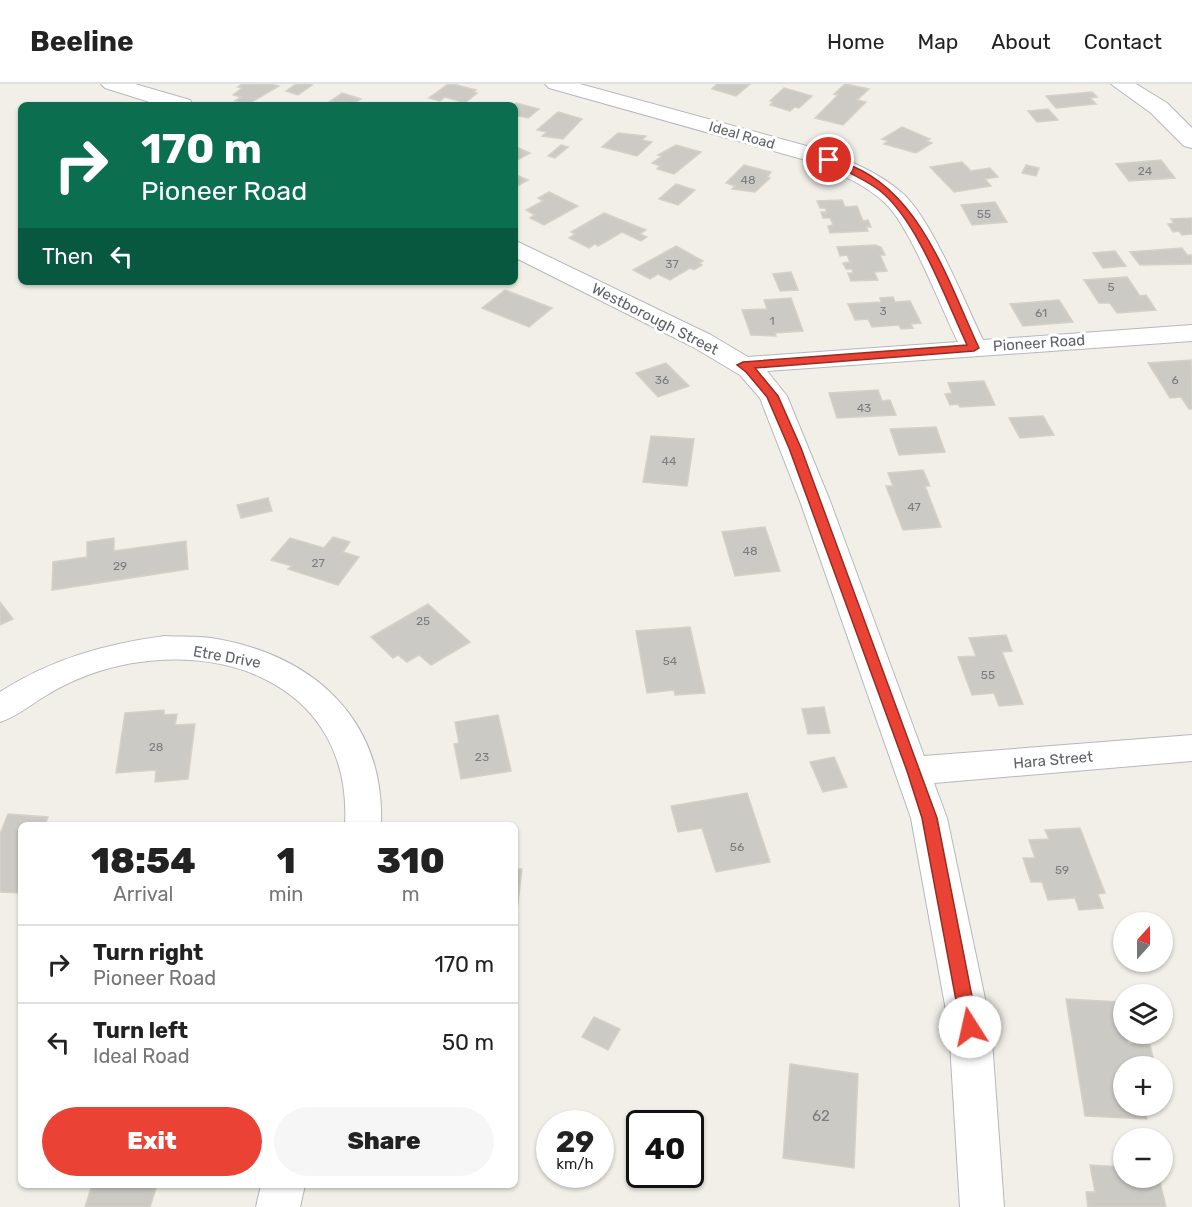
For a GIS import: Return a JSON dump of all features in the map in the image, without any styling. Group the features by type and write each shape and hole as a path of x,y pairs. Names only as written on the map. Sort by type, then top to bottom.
{"street":[{"path":"112,84 172,102"},
{"name":"Ideal Road","path":"556,84 817,156 841,164 871,180 894,198 914,223 974,348"},
{"path":"1122,84 1159,108 1192,141"},
{"name":"Westborough Street","path":"518,249 651,313 750,369 772,396 795,448 914,771 929,818 970,1027 982,1207"},
{"name":"Pioneer Road","path":"743,365 1192,333"},
{"name":"Etre Drive","path":"0,709 69,668 101,657 165,649 195,650 218,652 272,666 316,697 345,734 357,758 365,792 363,822"},
{"name":"Hara Street","path":"914,771 1192,748"},
{"path":"278,1207 282,1188"}],"building":[{"path":"242,84 279,86 251,102 235,101 241,97 233,95 242,88 238,87"},
{"path":"296,84 312,85 298,95 286,91"},
{"path":"453,84 476,90 473,92 477,93 466,102 445,97 440,101 429,98 447,85"},
{"path":"717,84 750,84 736,96 712,89"},
{"path":"845,84 869,89 857,100 866,102 843,125 815,118 838,95 834,94"},
{"path":"784,88 812,96 799,108 795,107 790,111 770,105 773,102 770,101"},
{"path":"1092,92 1097,97 1090,98 1096,104 1056,108 1046,96"},
{"path":"342,93 361,99 356,102 329,102"},
{"path":"518,104 539,109 528,118 519,116"},
{"path":"1048,109 1058,120 1037,122 1028,111"},
{"path":"558,112 582,119 563,139 542,136 547,132 537,130"},
{"path":"902,127 930,139 926,141 932,143 916,153 884,144 888,141 882,139"},
{"path":"618,133 646,136 642,140 652,142 637,156 602,147"},
{"path":"561,145 568,147 555,158 548,156"},
{"path":"676,145 701,152 674,174 657,169 660,166 652,163 662,156 658,155"},
{"path":"518,148 530,153 518,160"},
{"path":"1161,160 1175,178 1129,181 1116,164"},
{"path":"962,162 971,171 990,168 998,177 985,179 991,186 954,192 930,167"},
{"path":"744,165 771,172 767,177 770,178 755,192 732,189 735,186 726,183"},
{"path":"1026,165 1039,168 1036,176 1022,173"},
{"path":"518,176 528,180 518,186"},
{"path":"676,184 695,190 678,205 659,199"},
{"path":"549,192 578,206 544,225 530,218 535,215 526,210 543,201 538,198"},
{"path":"842,200 845,207 857,206 863,221 868,220 871,227 866,227 868,231 830,233 828,226 833,225 830,218 823,218 821,212 827,212 825,208 820,208 817,201"},
{"path":"995,202 1007,222 972,225 961,205"},
{"path":"604,213 646,230 640,234 647,237 641,241 622,232 598,246 595,244 589,248 569,238 575,234 571,232"},
{"path":"1192,218 1192,234 1182,235 1179,231 1173,232 1168,224 1174,223 1171,219"},
{"path":"875,245 881,247 885,255 880,255 887,271 874,272 878,280 851,281 848,273 853,273 852,269 846,269 843,263 850,262 847,255 840,256 837,247"},
{"path":"676,246 703,261 699,263 702,265 694,270 690,268 670,280 658,274 650,279 633,270"},
{"path":"1182,248 1187,255 1192,255 1192,264 1140,265 1130,252"},
{"path":"1115,251 1126,266 1103,268 1093,253"},
{"path":"791,272 798,290 780,291 773,274"},
{"path":"1127,277 1140,296 1146,295 1156,310 1117,313 1110,303 1099,303 1084,280"},
{"path":"505,290 552,308 529,327 482,308"},
{"path":"893,297 895,302 910,301 921,323 911,324 913,328 901,329 899,325 872,327 868,319 855,320 848,304 881,302 880,298"},
{"path":"791,298 803,331 775,333 776,336 751,335 742,310 767,309 764,300"},
{"path":"1059,300 1073,322 1023,326 1010,304"},
{"path":"1191,360 1192,409 1189,409 1181,397 1170,398 1148,363"},
{"path":"666,363 689,386 658,397 636,373"},
{"path":"984,381 995,405 960,407 958,404 950,405 945,394 952,393 948,383"},
{"path":"878,390 882,401 890,400 896,415 837,418 829,393"},
{"path":"1043,416 1054,435 1020,438 1009,418"},
{"path":"936,427 945,452 899,455 890,429"},
{"path":"651,436 694,439 687,486 643,482"},
{"path":"923,470 930,486 925,486 941,527 903,530 886,486 893,486 888,473"},
{"path":"268,498 272,511 241,518 237,505"},
{"path":"765,527 780,571 735,576 722,532"},
{"path":"333,537 350,542 343,552 359,557 338,585 288,569 292,566 271,560 290,538 324,548"},
{"path":"114,538 114,551 186,541 188,569 52,590 53,562 87,557 87,542"},
{"path":"0,602 13,619 0,625"},
{"path":"428,604 470,642 431,665 419,655 407,662 398,655 393,658 371,637"},
{"path":"690,627 705,693 675,695 674,690 647,693 636,631"},
{"path":"1006,635 1012,651 1002,652 1023,704 999,706 994,693 972,695 958,657 976,656 969,638"},
{"path":"824,707 830,733 808,734 802,709"},
{"path":"164,710 164,715 177,714 175,725 195,724 188,779 155,782 156,770 116,773 125,713"},
{"path":"498,715 511,771 461,779 454,744 459,743 455,722"},
{"path":"834,757 847,787 823,792 810,762"},
{"path":"747,793 770,862 716,872 702,828 678,832 671,806"},
{"path":"8,814 48,817 46,822 18,822 18,893 0,892 0,834"},
{"path":"1080,828 1105,893 1098,894 1103,908 1079,910 1075,898 1048,900 1042,882 1031,882 1023,858 1035,858 1029,840 1049,839 1045,830"},
{"path":"518,869 522,869 518,902"},
{"path":"1066,999 1113,1002 1113,1044 1150,1045 1153,1056 1113,1056 1113,1116 1147,1116 1147,1119 1085,1116"},
{"path":"594,1017 620,1029 608,1050 582,1037"},
{"path":"790,1064 858,1074 854,1168 783,1158"},
{"path":"1090,1165 1113,1166 1113,1188 1161,1188 1166,1207 1088,1207 1086,1192 1095,1192"},
{"path":"91,1188 156,1188 150,1207 85,1207"}],"route":[{"path":"829,160 841,164 884,189 914,223 942,286 974,348 743,365 765,385 772,396 795,448 914,771 929,818 970,1027"}]}
